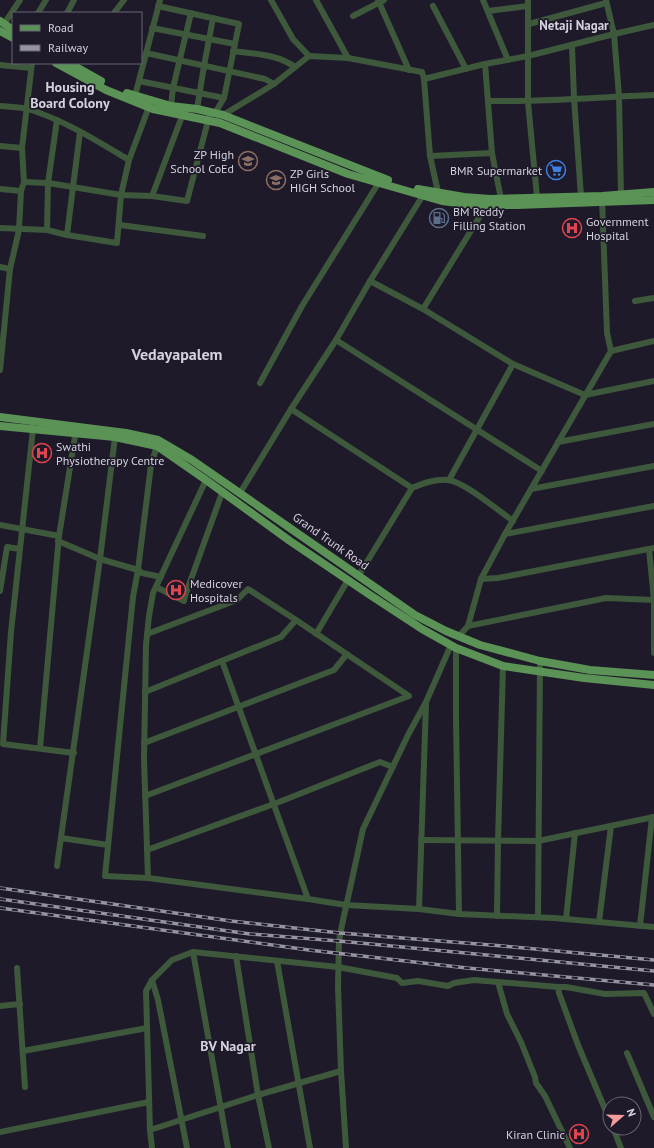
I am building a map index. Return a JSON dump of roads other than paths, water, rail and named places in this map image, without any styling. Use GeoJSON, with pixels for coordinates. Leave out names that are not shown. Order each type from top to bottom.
{"type":"FeatureCollection","features":[{"type":"Feature","properties":{"kind":"main road"},"geometry":{"type":"LineString","coordinates":[[1,25],[12,30]]}},
{"type":"Feature","properties":{"kind":"main road"},"geometry":{"type":"LineString","coordinates":[[1,25],[12,37]]}},
{"type":"Feature","properties":{"kind":"main road"},"geometry":{"type":"LineString","coordinates":[[58,64],[106,90],[150,104],[184,111],[197,109],[216,113],[380,180],[424,193],[442,201],[474,205],[501,199],[581,196],[602,199],[621,195],[654,192]]}},
{"type":"Feature","properties":{"kind":"main road"},"geometry":{"type":"LineString","coordinates":[[72,64],[112,87],[150,104],[171,106],[249,134],[348,174],[380,180]]}},
{"type":"Feature","properties":{"kind":"main road"},"geometry":{"type":"LineString","coordinates":[[424,193],[438,192],[488,202],[602,199],[654,200]]}},
{"type":"Feature","properties":{"kind":"main road","name":"Grand Trunk Road"},"geometry":{"type":"LineString","coordinates":[[0,417],[76,430],[126,433],[158,440],[192,460],[416,615],[446,631],[480,645],[540,661],[590,670],[654,675]]}},
{"type":"Feature","properties":{"kind":"main road"},"geometry":{"type":"LineString","coordinates":[[0,426],[33,429],[76,430],[156,446],[345,578],[422,629],[454,647],[475,656],[502,666],[540,672],[654,685]]}},
{"type":"Feature","properties":{"kind":"main road"},"geometry":{"type":"LineString","coordinates":[[345,578],[348,567]]}},
{"type":"Feature","properties":{"kind":"main road"},"geometry":{"type":"LineString","coordinates":[[360,588],[362,577]]}},
{"type":"Feature","properties":{"kind":"main road"},"geometry":{"type":"LineString","coordinates":[[442,640],[446,631]]}},
{"type":"Feature","properties":{"kind":"main road"},"geometry":{"type":"LineString","coordinates":[[475,656],[480,645]]}},
{"type":"Feature","properties":{"kind":"street"},"geometry":{"type":"LineString","coordinates":[[1,25],[20,0]]}},
{"type":"Feature","properties":{"kind":"street"},"geometry":{"type":"LineString","coordinates":[[39,12],[46,0]]}},
{"type":"Feature","properties":{"kind":"street"},"geometry":{"type":"LineString","coordinates":[[68,12],[74,0]]}},
{"type":"Feature","properties":{"kind":"street"},"geometry":{"type":"LineString","coordinates":[[115,12],[124,0]]}},
{"type":"Feature","properties":{"kind":"street"},"geometry":{"type":"LineString","coordinates":[[271,0],[293,39],[309,56]]}},
{"type":"Feature","properties":{"kind":"street"},"geometry":{"type":"LineString","coordinates":[[316,0],[348,58]]}},
{"type":"Feature","properties":{"kind":"street"},"geometry":{"type":"LineString","coordinates":[[482,0],[508,60]]}},
{"type":"Feature","properties":{"kind":"street"},"geometry":{"type":"LineString","coordinates":[[353,16],[381,1],[409,70]]}},
{"type":"Feature","properties":{"kind":"street"},"geometry":{"type":"LineString","coordinates":[[529,24],[606,1],[614,34],[619,96],[621,195]]}},
{"type":"Feature","properties":{"kind":"street"},"geometry":{"type":"LineString","coordinates":[[135,96],[159,3],[191,13],[238,24],[224,98],[216,113]]}},
{"type":"Feature","properties":{"kind":"street"},"geometry":{"type":"LineString","coordinates":[[488,11],[528,3],[528,102],[537,197]]}},
{"type":"Feature","properties":{"kind":"street"},"geometry":{"type":"LineString","coordinates":[[433,6],[466,69]]}},
{"type":"Feature","properties":{"kind":"street"},"geometry":{"type":"LineString","coordinates":[[171,106],[173,88],[191,13]]}},
{"type":"Feature","properties":{"kind":"street"},"geometry":{"type":"LineString","coordinates":[[197,109],[213,18]]}},
{"type":"Feature","properties":{"kind":"street"},"geometry":{"type":"LineString","coordinates":[[424,79],[485,64],[572,46],[614,34],[654,25]]}},
{"type":"Feature","properties":{"kind":"street"},"geometry":{"type":"LineString","coordinates":[[152,28],[235,44]]}},
{"type":"Feature","properties":{"kind":"street"},"geometry":{"type":"LineString","coordinates":[[572,46],[581,196]]}},
{"type":"Feature","properties":{"kind":"street"},"geometry":{"type":"LineString","coordinates":[[233,50],[278,57],[295,67]]}},
{"type":"Feature","properties":{"kind":"street"},"geometry":{"type":"LineString","coordinates":[[146,53],[265,79],[274,84]]}},
{"type":"Feature","properties":{"kind":"street"},"geometry":{"type":"LineString","coordinates":[[24,182],[48,183],[121,195],[152,196],[187,201],[208,120],[216,113],[274,84],[309,56],[348,58],[422,72],[424,79],[430,156],[438,192]]}},
{"type":"Feature","properties":{"kind":"street"},"geometry":{"type":"LineString","coordinates":[[485,64],[492,153],[501,199]]}},
{"type":"Feature","properties":{"kind":"street"},"geometry":{"type":"LineString","coordinates":[[0,65],[31,66],[22,148],[24,182],[20,191],[19,230],[10,269],[0,370]]}},
{"type":"Feature","properties":{"kind":"street"},"geometry":{"type":"LineString","coordinates":[[139,81],[224,98]]}},
{"type":"Feature","properties":{"kind":"street"},"geometry":{"type":"LineString","coordinates":[[488,101],[528,102],[574,98],[654,95]]}},
{"type":"Feature","properties":{"kind":"street"},"geometry":{"type":"LineString","coordinates":[[0,228],[47,230],[67,235],[118,243],[121,195],[129,160],[150,104]]}},
{"type":"Feature","properties":{"kind":"street"},"geometry":{"type":"LineString","coordinates":[[0,106],[26,109],[57,120],[129,160]]}},
{"type":"Feature","properties":{"kind":"street"},"geometry":{"type":"LineString","coordinates":[[152,196],[184,111]]}},
{"type":"Feature","properties":{"kind":"street"},"geometry":{"type":"LineString","coordinates":[[47,230],[48,183],[57,120]]}},
{"type":"Feature","properties":{"kind":"street"},"geometry":{"type":"LineString","coordinates":[[67,235],[80,132]]}},
{"type":"Feature","properties":{"kind":"street"},"geometry":{"type":"LineString","coordinates":[[0,146],[22,148]]}},
{"type":"Feature","properties":{"kind":"street"},"geometry":{"type":"LineString","coordinates":[[430,156],[492,153]]}},
{"type":"Feature","properties":{"kind":"street"},"geometry":{"type":"LineString","coordinates":[[260,383],[302,306],[380,180]]}},
{"type":"Feature","properties":{"kind":"street"},"geometry":{"type":"LineString","coordinates":[[0,189],[20,191]]}},
{"type":"Feature","properties":{"kind":"street"},"geometry":{"type":"LineString","coordinates":[[240,493],[291,409],[336,340],[424,193]]}},
{"type":"Feature","properties":{"kind":"street"},"geometry":{"type":"LineString","coordinates":[[459,636],[468,626],[481,579],[505,534],[610,351],[607,333],[602,199]]}},
{"type":"Feature","properties":{"kind":"street"},"geometry":{"type":"LineString","coordinates":[[423,310],[488,202]]}},
{"type":"Feature","properties":{"kind":"street"},"geometry":{"type":"LineString","coordinates":[[120,225],[203,236]]}},
{"type":"Feature","properties":{"kind":"street"},"geometry":{"type":"LineString","coordinates":[[0,267],[10,269]]}},
{"type":"Feature","properties":{"kind":"street"},"geometry":{"type":"LineString","coordinates":[[370,281],[423,310],[513,364],[585,395],[654,382]]}},
{"type":"Feature","properties":{"kind":"street"},"geometry":{"type":"LineString","coordinates":[[636,301],[654,298]]}},
{"type":"Feature","properties":{"kind":"street"},"geometry":{"type":"LineString","coordinates":[[336,340],[542,471]]}},
{"type":"Feature","properties":{"kind":"street"},"geometry":{"type":"LineString","coordinates":[[610,351],[654,341]]}},
{"type":"Feature","properties":{"kind":"street"},"geometry":{"type":"LineString","coordinates":[[449,480],[513,364]]}},
{"type":"Feature","properties":{"kind":"street"},"geometry":{"type":"LineString","coordinates":[[291,409],[412,488]]}},
{"type":"Feature","properties":{"kind":"street"},"geometry":{"type":"LineString","coordinates":[[558,442],[654,424]]}},
{"type":"Feature","properties":{"kind":"street"},"geometry":{"type":"LineString","coordinates":[[33,429],[11,632],[2,744],[74,753]]}},
{"type":"Feature","properties":{"kind":"street"},"geometry":{"type":"LineString","coordinates":[[40,748],[59,538],[76,430]]}},
{"type":"Feature","properties":{"kind":"street"},"geometry":{"type":"LineString","coordinates":[[57,866],[74,753],[115,437]]}},
{"type":"Feature","properties":{"kind":"street"},"geometry":{"type":"LineString","coordinates":[[156,446],[151,464],[138,570],[133,597],[105,876],[148,878],[346,905],[419,909],[459,914],[566,919],[654,928]]}},
{"type":"Feature","properties":{"kind":"street"},"geometry":{"type":"LineString","coordinates":[[531,489],[654,466]]}},
{"type":"Feature","properties":{"kind":"street"},"geometry":{"type":"LineString","coordinates":[[148,878],[144,744],[147,634],[149,616],[156,587],[206,480]]}},
{"type":"Feature","properties":{"kind":"street"},"geometry":{"type":"LineString","coordinates":[[362,577],[412,488],[426,482],[449,480],[463,486],[513,521]]}},
{"type":"Feature","properties":{"kind":"street"},"geometry":{"type":"LineString","coordinates":[[156,587],[184,601],[222,493]]}},
{"type":"Feature","properties":{"kind":"street"},"geometry":{"type":"LineString","coordinates":[[505,534],[654,506]]}},
{"type":"Feature","properties":{"kind":"street"},"geometry":{"type":"LineString","coordinates":[[0,525],[59,538],[100,560],[138,570],[142,573],[161,577]]}},
{"type":"Feature","properties":{"kind":"street"},"geometry":{"type":"LineString","coordinates":[[0,591],[7,547],[20,549]]}},
{"type":"Feature","properties":{"kind":"street"},"geometry":{"type":"LineString","coordinates":[[481,579],[498,578],[652,548],[654,653]]}},
{"type":"Feature","properties":{"kind":"street"},"geometry":{"type":"LineString","coordinates":[[316,634],[345,578]]}},
{"type":"Feature","properties":{"kind":"street"},"geometry":{"type":"LineString","coordinates":[[145,796],[409,696],[248,589],[237,600],[147,634]]}},
{"type":"Feature","properties":{"kind":"street"},"geometry":{"type":"LineString","coordinates":[[468,626],[606,598],[654,600]]}},
{"type":"Feature","properties":{"kind":"street"},"geometry":{"type":"LineString","coordinates":[[145,692],[281,637],[296,620]]}},
{"type":"Feature","properties":{"kind":"street"},"geometry":{"type":"LineString","coordinates":[[346,1148],[341,1071],[338,967],[339,941],[346,905],[363,829],[454,647]]}},
{"type":"Feature","properties":{"kind":"street"},"geometry":{"type":"LineString","coordinates":[[454,647],[459,914]]}},
{"type":"Feature","properties":{"kind":"street"},"geometry":{"type":"LineString","coordinates":[[144,744],[334,670],[347,654]]}},
{"type":"Feature","properties":{"kind":"street"},"geometry":{"type":"LineString","coordinates":[[222,661],[308,899]]}},
{"type":"Feature","properties":{"kind":"street"},"geometry":{"type":"LineString","coordinates":[[538,917],[540,661]]}},
{"type":"Feature","properties":{"kind":"street"},"geometry":{"type":"LineString","coordinates":[[497,916],[502,666]]}},
{"type":"Feature","properties":{"kind":"street"},"geometry":{"type":"LineString","coordinates":[[419,909],[426,702]]}},
{"type":"Feature","properties":{"kind":"street"},"geometry":{"type":"LineString","coordinates":[[147,850],[274,804],[380,762],[393,767]]}},
{"type":"Feature","properties":{"kind":"street"},"geometry":{"type":"LineString","coordinates":[[422,840],[538,841],[653,817],[640,926]]}},
{"type":"Feature","properties":{"kind":"street"},"geometry":{"type":"LineString","coordinates":[[599,922],[610,826]]}},
{"type":"Feature","properties":{"kind":"street"},"geometry":{"type":"LineString","coordinates":[[566,919],[575,833]]}},
{"type":"Feature","properties":{"kind":"street"},"geometry":{"type":"LineString","coordinates":[[61,838],[108,845]]}},
{"type":"Feature","properties":{"kind":"street"},"geometry":{"type":"LineString","coordinates":[[193,952],[228,1148]]}},
{"type":"Feature","properties":{"kind":"street"},"geometry":{"type":"LineString","coordinates":[[152,1148],[150,1130],[146,991],[152,980],[172,960],[193,952],[338,967],[397,978],[402,983],[418,981],[448,986],[454,983],[474,980],[566,987],[605,994],[644,993],[654,1014]]}},
{"type":"Feature","properties":{"kind":"street"},"geometry":{"type":"LineString","coordinates":[[236,956],[268,1148]]}},
{"type":"Feature","properties":{"kind":"street"},"geometry":{"type":"LineString","coordinates":[[277,961],[310,1148]]}},
{"type":"Feature","properties":{"kind":"street"},"geometry":{"type":"LineString","coordinates":[[17,968],[25,1087]]}},
{"type":"Feature","properties":{"kind":"street"},"geometry":{"type":"LineString","coordinates":[[152,980],[158,1000],[180,1120],[187,1148]]}},
{"type":"Feature","properties":{"kind":"street"},"geometry":{"type":"LineString","coordinates":[[498,982],[507,1014],[521,1042],[536,1083],[545,1096],[570,1148]]}},
{"type":"Feature","properties":{"kind":"street"},"geometry":{"type":"LineString","coordinates":[[558,987],[578,1045],[602,1102]]}},
{"type":"Feature","properties":{"kind":"street"},"geometry":{"type":"LineString","coordinates":[[0,1006],[20,1004]]}},
{"type":"Feature","properties":{"kind":"street"},"geometry":{"type":"LineString","coordinates":[[23,1051],[147,1028]]}},
{"type":"Feature","properties":{"kind":"street"},"geometry":{"type":"LineString","coordinates":[[627,1053],[654,1117]]}},
{"type":"Feature","properties":{"kind":"street"},"geometry":{"type":"LineString","coordinates":[[150,1130],[258,1095],[341,1071]]}},
{"type":"Feature","properties":{"kind":"street"},"geometry":{"type":"LineString","coordinates":[[0,1132],[149,1102]]}},
{"type":"Feature","properties":{"kind":"street"},"geometry":{"type":"LineString","coordinates":[[616,1136],[621,1148]]}},
{"type":"Feature","properties":{"kind":"railway"},"geometry":{"type":"LineString","coordinates":[[0,888],[231,921],[340,933],[654,960]]}},
{"type":"Feature","properties":{"kind":"railway"},"geometry":{"type":"LineString","coordinates":[[0,899],[250,934],[654,971]]}},
{"type":"Feature","properties":{"kind":"railway"},"geometry":{"type":"LineString","coordinates":[[0,908],[309,950],[467,968],[654,985]]}},
{"type":"Feature","properties":{"kind":"place","name":"ZP High School CoEd"},"geometry":{"type":"Point","coordinates":[248,161]}},
{"type":"Feature","properties":{"kind":"place","name":"BMR Supermarket"},"geometry":{"type":"Point","coordinates":[556,170]}},
{"type":"Feature","properties":{"kind":"place","name":"ZP Girls HIGH School"},"geometry":{"type":"Point","coordinates":[276,180]}},
{"type":"Feature","properties":{"kind":"place","name":"BM Reddy Filling Station"},"geometry":{"type":"Point","coordinates":[439,218]}},
{"type":"Feature","properties":{"kind":"place","name":"Government Hospital"},"geometry":{"type":"Point","coordinates":[572,228]}},
{"type":"Feature","properties":{"kind":"place","name":"Swathi Physiotherapy Centre"},"geometry":{"type":"Point","coordinates":[42,453]}},
{"type":"Feature","properties":{"kind":"place","name":"Medicover Hospitals"},"geometry":{"type":"Point","coordinates":[176,590]}},
{"type":"Feature","properties":{"kind":"place","name":"Kiran Clinic"},"geometry":{"type":"Point","coordinates":[579,1134]}},
{"type":"Feature","properties":{"kind":"district","name":"Netaji Nagar"},"geometry":{"type":"Point","coordinates":[574,25]}},
{"type":"Feature","properties":{"kind":"district","name":"Housing Board Colony"},"geometry":{"type":"Point","coordinates":[70,96]}},
{"type":"Feature","properties":{"kind":"district","name":"Vedayapalem"},"geometry":{"type":"Point","coordinates":[177,354]}},
{"type":"Feature","properties":{"kind":"district","name":"BV Nagar"},"geometry":{"type":"Point","coordinates":[228,1046]}}]}
